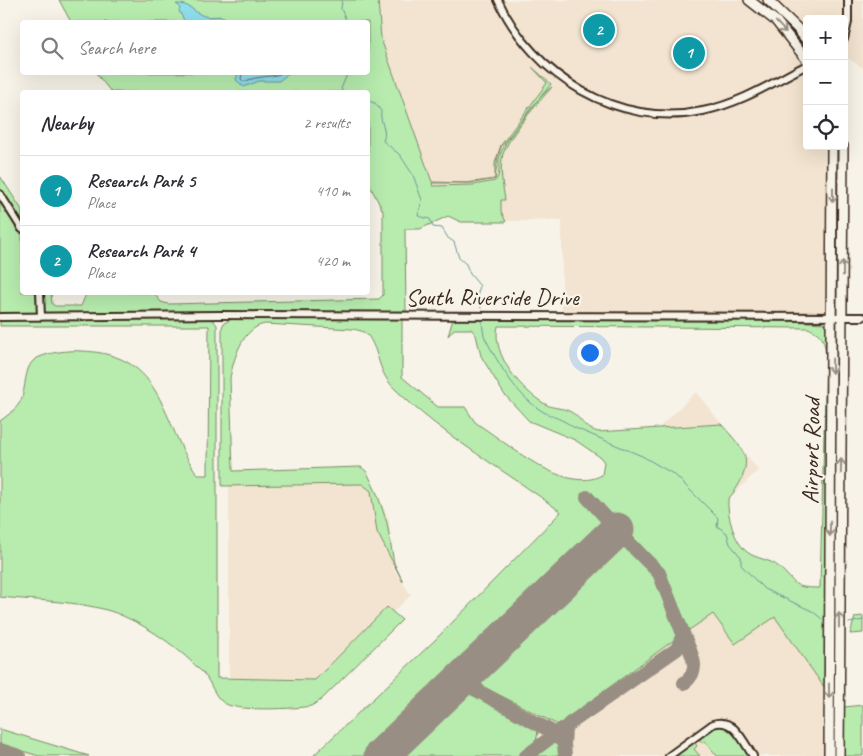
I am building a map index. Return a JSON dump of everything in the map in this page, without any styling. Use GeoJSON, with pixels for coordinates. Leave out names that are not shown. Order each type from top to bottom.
{"type":"FeatureCollection","features":[{"type":"Feature","properties":{"kind":"main road"},"geometry":{"type":"LineString","coordinates":[[749,0],[761,8],[787,32],[803,54]]}},
{"type":"Feature","properties":{"kind":"main road"},"geometry":{"type":"LineString","coordinates":[[768,0],[803,36]]}},
{"type":"Feature","properties":{"kind":"main road","name":"Airport Road"},"geometry":{"type":"LineString","coordinates":[[829,756],[833,317],[832,150]]}},
{"type":"Feature","properties":{"kind":"main road","name":"Airport Road"},"geometry":{"type":"LineString","coordinates":[[839,756],[843,150]]}},
{"type":"Feature","properties":{"kind":"street"},"geometry":{"type":"LineString","coordinates":[[498,0],[518,36],[548,68],[584,92],[628,109],[658,114],[702,112],[752,95],[803,67]]}},
{"type":"Feature","properties":{"kind":"street"},"geometry":{"type":"LineString","coordinates":[[848,0],[848,15]]}},
{"type":"Feature","properties":{"kind":"street"},"geometry":{"type":"LineString","coordinates":[[0,194],[20,226]]}},
{"type":"Feature","properties":{"kind":"street"},"geometry":{"type":"LineString","coordinates":[[40,295],[41,317]]}},
{"type":"Feature","properties":{"kind":"street","name":"South Riverside Drive"},"geometry":{"type":"LineString","coordinates":[[0,317],[279,315],[863,317]]}},
{"type":"Feature","properties":{"kind":"street"},"geometry":{"type":"LineString","coordinates":[[670,756],[713,724],[720,722],[733,726],[753,756]]}},
{"type":"Feature","properties":{"kind":"shaded area"},"geometry":{"type":"Polygon","coordinates":[[[378,0],[863,0],[863,68],[848,59],[848,15],[803,15],[803,150],[832,150],[829,308],[824,313],[562,313],[562,220],[461,222],[439,203],[381,39],[378,0]]]}},
{"type":"Feature","properties":{"kind":"shaded area"},"geometry":{"type":"Polygon","coordinates":[[[696,392],[758,470],[706,521],[824,644],[826,756],[319,756],[696,392]]]}},
{"type":"Feature","properties":{"kind":"shaded area"},"geometry":{"type":"Polygon","coordinates":[[[229,478],[372,482],[389,520],[393,568],[411,595],[317,683],[229,683],[229,478]]]}},
{"type":"Feature","properties":{"kind":"shaded area"},"geometry":{"type":"Polygon","coordinates":[[[0,729],[89,756],[0,756],[0,729]]]}},
{"type":"Feature","properties":{"kind":"green space"},"geometry":{"type":"Polygon","coordinates":[[[59,0],[378,0],[381,39],[432,182],[466,183],[432,183],[433,186],[473,185],[495,181],[499,172],[500,155],[515,129],[501,147],[495,179],[495,163],[501,145],[547,83],[532,67],[551,84],[539,99],[552,87],[518,128],[503,154],[501,171],[505,200],[501,200],[501,211],[506,222],[461,222],[448,216],[420,229],[405,229],[406,313],[0,314],[0,176],[20,207],[20,295],[51,295],[52,304],[55,306],[81,306],[86,295],[156,295],[161,302],[168,304],[379,299],[383,295],[383,211],[370,186],[370,90],[109,90],[98,75],[370,75],[370,20],[70,20],[59,0]]]}},
{"type":"Feature","properties":{"kind":"green space"},"geometry":{"type":"Polygon","coordinates":[[[212,319],[217,325],[217,678],[315,680],[387,607],[402,620],[321,700],[311,706],[256,709],[228,705],[219,699],[206,677],[194,664],[166,641],[134,621],[110,611],[80,604],[0,597],[0,421],[12,412],[19,403],[23,395],[28,368],[34,360],[58,352],[82,351],[110,355],[130,364],[146,378],[157,394],[185,455],[198,475],[208,475],[209,326],[0,326],[0,320],[212,319]]]}},
{"type":"Feature","properties":{"kind":"green space"},"geometry":{"type":"Polygon","coordinates":[[[232,319],[402,319],[402,377],[438,407],[465,407],[475,422],[539,466],[572,479],[588,479],[602,475],[604,462],[600,457],[575,440],[529,421],[504,394],[481,356],[476,335],[471,329],[454,329],[448,336],[453,319],[775,320],[824,323],[827,331],[824,687],[775,617],[735,644],[713,614],[689,630],[663,569],[592,493],[586,499],[605,519],[608,527],[368,756],[313,756],[435,640],[561,512],[435,424],[415,407],[385,377],[369,337],[359,330],[352,329],[265,324],[250,331],[240,345],[230,378],[233,471],[361,467],[367,472],[378,496],[387,523],[394,563],[403,582],[377,532],[371,491],[362,484],[222,486],[222,327],[224,323],[232,319]],[[498,326],[497,337],[499,349],[510,371],[527,390],[548,406],[571,412],[585,425],[598,432],[721,424],[733,437],[745,458],[742,477],[736,490],[728,499],[730,521],[738,542],[747,552],[775,564],[799,586],[820,588],[826,357],[822,339],[817,333],[808,328],[498,326]]]}},
{"type":"Feature","properties":{"kind":"green space"},"geometry":{"type":"Polygon","coordinates":[[[618,541],[640,558],[656,579],[678,629],[678,637],[558,725],[484,687],[478,682],[478,675],[618,541]]]}},
{"type":"Feature","properties":{"kind":"green space"},"geometry":{"type":"Polygon","coordinates":[[[863,616],[863,633],[850,634],[855,617],[863,616]]]}},
{"type":"Feature","properties":{"kind":"green space"},"geometry":{"type":"Polygon","coordinates":[[[465,688],[529,723],[538,733],[535,744],[517,756],[394,756],[465,688]]]}},
{"type":"Feature","properties":{"kind":"green space"},"geometry":{"type":"Polygon","coordinates":[[[863,705],[863,756],[842,756],[844,707],[863,705]]]}},
{"type":"Feature","properties":{"kind":"green space"},"geometry":{"type":"Polygon","coordinates":[[[719,724],[731,728],[751,756],[717,756],[705,741],[702,743],[699,738],[719,724]]]}},
{"type":"Feature","properties":{"kind":"green space"},"geometry":{"type":"Polygon","coordinates":[[[0,729],[89,756],[39,756],[0,744],[0,729]]]}},
{"type":"Feature","properties":{"kind":"green space"},"geometry":{"type":"Polygon","coordinates":[[[694,741],[697,746],[694,749],[700,756],[676,756],[694,741]]]}},
{"type":"Feature","properties":{"kind":"green space"},"geometry":{"type":"Polygon","coordinates":[[[552,743],[560,745],[561,756],[533,756],[552,743]]]}},
{"type":"Feature","properties":{"kind":"water"},"geometry":{"type":"Polygon","coordinates":[[[176,4],[188,6],[204,16],[219,16],[228,20],[184,20],[179,11],[180,7],[176,4]]]}},
{"type":"Feature","properties":{"kind":"water"},"geometry":{"type":"Polygon","coordinates":[[[237,75],[286,75],[279,81],[259,81],[244,87],[236,80],[237,75]]]}},
{"type":"Feature","properties":{"kind":"waterway"},"geometry":{"type":"LineString","coordinates":[[342,0],[341,9],[346,20]]}},
{"type":"Feature","properties":{"kind":"waterway"},"geometry":{"type":"LineString","coordinates":[[342,90],[347,75]]}},
{"type":"Feature","properties":{"kind":"waterway"},"geometry":{"type":"LineString","coordinates":[[370,102],[375,103],[381,111],[385,133],[383,141],[400,155],[413,175],[422,200],[418,216],[430,219],[433,227],[442,228],[448,238],[454,242],[459,258],[466,264],[470,274],[480,286],[477,296],[481,308]]}},
{"type":"Feature","properties":{"kind":"waterway"},"geometry":{"type":"LineString","coordinates":[[482,322],[485,338],[502,368],[532,404],[573,427],[642,456],[675,475],[718,518],[717,526],[727,533],[730,544],[741,557],[741,565],[764,589],[812,611],[822,619]]}},
{"type":"Feature","properties":{"kind":"waterway"},"geometry":{"type":"LineString","coordinates":[[849,623],[863,620]]}},
{"type":"Feature","properties":{"kind":"taxiway"},"geometry":{"type":"LineString","coordinates":[[564,744],[565,729],[569,724],[677,649],[683,634],[659,573],[626,540],[609,538],[609,521],[587,497]]}},
{"type":"Feature","properties":{"kind":"taxiway"},"geometry":{"type":"LineString","coordinates":[[512,632],[474,670],[474,685],[480,692],[556,734],[564,744],[565,756]]}},
{"type":"Feature","properties":{"kind":"taxiway"},"geometry":{"type":"LineString","coordinates":[[683,633],[694,666],[690,678],[684,683]]}},
{"type":"Feature","properties":{"kind":"taxiway"},"geometry":{"type":"LineString","coordinates":[[417,723],[458,686],[466,685],[480,692]]}},
{"type":"Feature","properties":{"kind":"taxiway"},"geometry":{"type":"LineString","coordinates":[[526,756],[562,729]]}},
{"type":"Feature","properties":{"kind":"taxiway"},"geometry":{"type":"LineString","coordinates":[[0,750],[19,756]]}},
{"type":"Feature","properties":{"kind":"runway"},"geometry":{"type":"LineString","coordinates":[[381,756],[617,530]]}},
{"type":"Feature","properties":{"kind":"place","name":"Research Park 4"},"geometry":{"type":"Point","coordinates":[599,30]}},
{"type":"Feature","properties":{"kind":"place","name":"Research Park 5"},"geometry":{"type":"Point","coordinates":[689,53]}}]}
